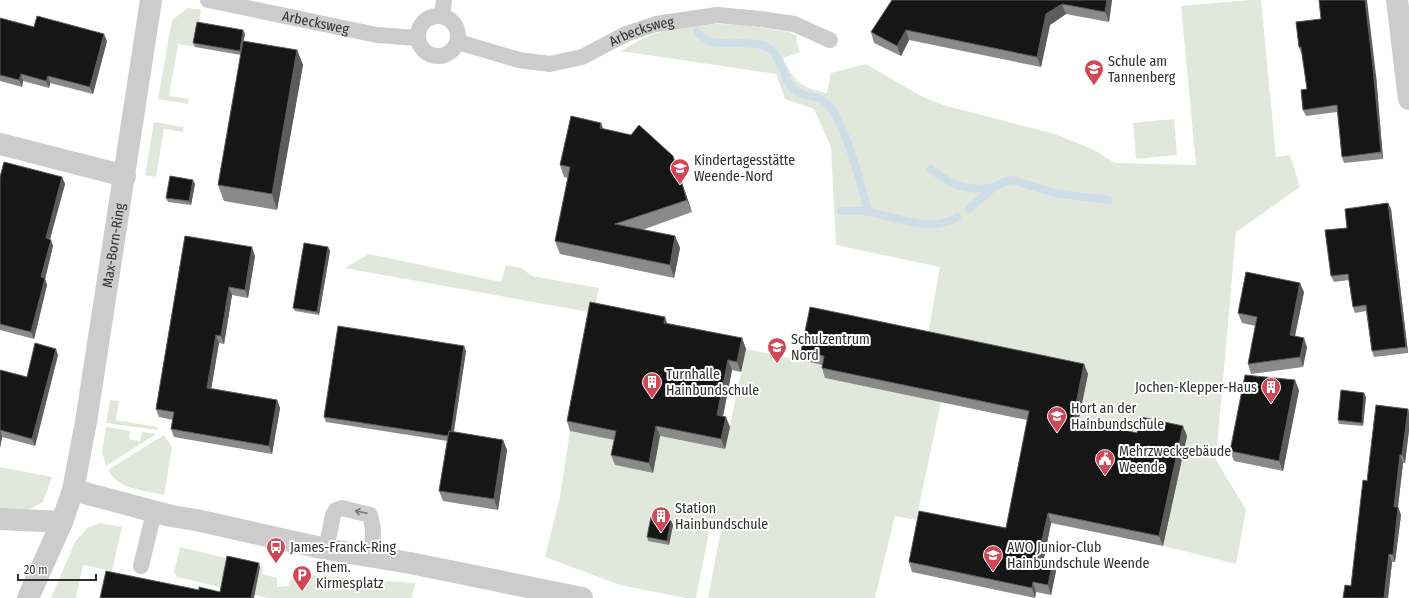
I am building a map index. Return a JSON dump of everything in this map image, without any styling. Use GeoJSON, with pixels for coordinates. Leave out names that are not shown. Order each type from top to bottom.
{"type":"FeatureCollection","features":[{"type":"Feature","properties":{"kind":"street","name":"Max-Born-Ring"},"geometry":{"type":"LineString","coordinates":[[72,490],[86,422],[151,0]]}},
{"type":"Feature","properties":{"kind":"street"},"geometry":{"type":"LineString","coordinates":[[1397,0],[1409,99]]}},
{"type":"Feature","properties":{"kind":"street"},"geometry":{"type":"LineString","coordinates":[[0,144],[125,176]]}},
{"type":"Feature","properties":{"kind":"street"},"geometry":{"type":"LineString","coordinates":[[28,598],[62,522],[72,490],[163,514],[196,520],[326,550],[372,557],[582,598]]}},
{"type":"Feature","properties":{"kind":"street"},"geometry":{"type":"LineString","coordinates":[[0,520],[62,522]]}},
{"type":"Feature","properties":{"kind":"lane","name":"Arbecksweg"},"geometry":{"type":"LineString","coordinates":[[213,0],[377,35],[418,38]]}},
{"type":"Feature","properties":{"kind":"lane"},"geometry":{"type":"LineString","coordinates":[[442,16],[444,0]]}},
{"type":"Feature","properties":{"kind":"lane"},"geometry":{"type":"LineString","coordinates":[[442,16],[451,20],[458,31],[458,42],[453,50],[446,56],[434,56],[424,50],[418,38],[419,29],[424,22],[433,17],[442,16]]}},
{"type":"Feature","properties":{"kind":"lane","name":"Arbecksweg"},"geometry":{"type":"LineString","coordinates":[[458,42],[519,60],[550,64],[582,57],[626,34],[656,24],[717,16],[761,18],[794,24],[830,40]]}},
{"type":"Feature","properties":{"kind":"lane"},"geometry":{"type":"LineString","coordinates":[[326,550],[333,515],[336,510],[342,508],[370,515],[373,529],[372,557]]}},
{"type":"Feature","properties":{"kind":"lane"},"geometry":{"type":"LineString","coordinates":[[142,566],[163,514]]}},
{"type":"Feature","properties":{"kind":"shaded area"},"geometry":{"type":"Polygon","coordinates":[[[1261,0],[1276,157],[1290,155],[1300,187],[1236,232],[1216,460],[1246,510],[1236,564],[1163,546],[1186,436],[1141,442],[1060,426],[927,340],[940,267],[836,245],[831,147],[814,109],[785,99],[776,74],[621,51],[651,35],[684,26],[701,24],[737,25],[788,32],[797,36],[796,41],[800,52],[783,58],[791,73],[799,83],[811,89],[827,93],[831,73],[866,64],[921,96],[943,105],[1055,134],[1094,150],[1115,163],[1196,165],[1181,6],[1261,0]]]}},
{"type":"Feature","properties":{"kind":"shaded area"},"geometry":{"type":"Polygon","coordinates":[[[188,8],[201,10],[195,47],[178,44],[169,96],[189,99],[188,104],[158,99],[172,20],[188,8]]]}},
{"type":"Feature","properties":{"kind":"shaded area"},"geometry":{"type":"Polygon","coordinates":[[[1174,119],[1177,155],[1136,159],[1133,123],[1174,119]]]}},
{"type":"Feature","properties":{"kind":"shaded area"},"geometry":{"type":"Polygon","coordinates":[[[154,122],[184,127],[183,132],[164,129],[156,177],[145,175],[154,122]]]}},
{"type":"Feature","properties":{"kind":"shaded area"},"geometry":{"type":"Polygon","coordinates":[[[369,254],[501,282],[506,265],[521,268],[532,276],[599,288],[594,313],[345,268],[369,254]]]}},
{"type":"Feature","properties":{"kind":"shaded area"},"geometry":{"type":"Polygon","coordinates":[[[746,349],[828,366],[825,378],[941,402],[916,520],[895,516],[875,598],[708,598],[721,530],[710,527],[696,598],[686,598],[620,585],[545,557],[560,497],[570,431],[619,441],[615,465],[652,473],[660,436],[725,449],[746,349]]]}},
{"type":"Feature","properties":{"kind":"shaded area"},"geometry":{"type":"Polygon","coordinates":[[[110,400],[119,401],[116,420],[157,427],[158,430],[106,423],[110,400]]]}},
{"type":"Feature","properties":{"kind":"shaded area"},"geometry":{"type":"Polygon","coordinates":[[[106,427],[130,431],[129,439],[140,441],[142,432],[156,434],[106,466],[102,452],[106,427]]]}},
{"type":"Feature","properties":{"kind":"shaded area"},"geometry":{"type":"Polygon","coordinates":[[[164,435],[172,447],[164,495],[133,488],[119,482],[113,477],[108,470],[164,435]]]}},
{"type":"Feature","properties":{"kind":"shaded area"},"geometry":{"type":"Polygon","coordinates":[[[0,467],[52,477],[43,502],[30,509],[0,509],[0,467]]]}},
{"type":"Feature","properties":{"kind":"shaded area"},"geometry":{"type":"Polygon","coordinates":[[[100,523],[122,527],[112,571],[83,565],[76,598],[51,598],[75,542],[87,528],[100,523]]]}},
{"type":"Feature","properties":{"kind":"shaded area"},"geometry":{"type":"Polygon","coordinates":[[[180,547],[263,567],[262,574],[277,578],[277,587],[288,586],[294,574],[415,583],[412,598],[268,598],[177,577],[174,572],[180,547]]]}},
{"type":"Feature","properties":{"kind":"building"},"geometry":{"type":"Polygon","coordinates":[[[892,0],[1107,0],[1105,12],[1062,4],[1046,14],[1037,57],[906,30],[897,46],[871,32],[892,0]]]}},
{"type":"Feature","properties":{"kind":"building"},"geometry":{"type":"Polygon","coordinates":[[[1319,0],[1365,0],[1381,152],[1342,157],[1337,105],[1303,110],[1301,90],[1307,89],[1296,22],[1321,19],[1319,0]]]}},
{"type":"Feature","properties":{"kind":"building"},"geometry":{"type":"Polygon","coordinates":[[[37,16],[104,34],[90,87],[48,76],[46,81],[21,74],[19,80],[0,75],[0,18],[34,27],[37,16]]]}},
{"type":"Feature","properties":{"kind":"building"},"geometry":{"type":"Polygon","coordinates":[[[197,22],[243,30],[240,51],[193,43],[197,22]]]}},
{"type":"Feature","properties":{"kind":"building"},"geometry":{"type":"Polygon","coordinates":[[[243,41],[297,50],[272,194],[218,185],[243,41]]]}},
{"type":"Feature","properties":{"kind":"building"},"geometry":{"type":"Polygon","coordinates":[[[571,116],[601,123],[600,128],[631,135],[639,125],[673,156],[687,200],[615,224],[675,236],[670,265],[555,241],[570,167],[560,165],[571,116]]]}},
{"type":"Feature","properties":{"kind":"building"},"geometry":{"type":"Polygon","coordinates":[[[4,162],[62,177],[46,238],[51,240],[41,277],[45,278],[31,332],[0,324],[0,177],[4,162]]]}},
{"type":"Feature","properties":{"kind":"building"},"geometry":{"type":"Polygon","coordinates":[[[170,176],[193,180],[189,201],[166,198],[170,176]]]}},
{"type":"Feature","properties":{"kind":"building"},"geometry":{"type":"Polygon","coordinates":[[[1388,203],[1406,347],[1372,351],[1366,305],[1353,307],[1348,274],[1331,276],[1325,230],[1347,228],[1345,209],[1388,203]]]}},
{"type":"Feature","properties":{"kind":"building"},"geometry":{"type":"Polygon","coordinates":[[[185,236],[252,247],[245,290],[229,287],[221,336],[216,335],[207,388],[277,400],[269,446],[171,429],[174,412],[156,409],[185,236]]]}},
{"type":"Feature","properties":{"kind":"building"},"geometry":{"type":"Polygon","coordinates":[[[304,243],[328,247],[317,312],[293,308],[304,243]]]}},
{"type":"Feature","properties":{"kind":"building"},"geometry":{"type":"Polygon","coordinates":[[[1246,272],[1300,283],[1290,335],[1304,338],[1300,357],[1248,364],[1257,317],[1238,313],[1246,272]]]}},
{"type":"Feature","properties":{"kind":"building","name":"Turnhalle Hainbundschule"},"geometry":{"type":"Polygon","coordinates":[[[590,302],[665,317],[664,323],[742,338],[737,362],[728,360],[717,415],[726,417],[721,439],[656,426],[649,463],[611,455],[616,431],[567,421],[590,302]]]}},
{"type":"Feature","properties":{"kind":"building"},"geometry":{"type":"Polygon","coordinates":[[[810,307],[1084,364],[1073,419],[1137,433],[1141,417],[1183,426],[1159,536],[1048,513],[1038,558],[1053,561],[1048,585],[1033,582],[1032,588],[909,562],[919,511],[1006,528],[1029,411],[822,368],[824,356],[801,351],[810,307]]]}},
{"type":"Feature","properties":{"kind":"building"},"geometry":{"type":"Polygon","coordinates":[[[338,326],[464,346],[451,432],[449,431],[448,436],[324,417],[338,326]]]}},
{"type":"Feature","properties":{"kind":"building"},"geometry":{"type":"Polygon","coordinates":[[[35,343],[56,349],[32,439],[0,430],[0,370],[27,377],[35,343]]]}},
{"type":"Feature","properties":{"kind":"building"},"geometry":{"type":"Polygon","coordinates":[[[1245,375],[1295,380],[1279,461],[1230,451],[1245,375]]]}},
{"type":"Feature","properties":{"kind":"building"},"geometry":{"type":"Polygon","coordinates":[[[1341,390],[1364,393],[1362,423],[1338,420],[1341,390]]]}},
{"type":"Feature","properties":{"kind":"building"},"geometry":{"type":"Polygon","coordinates":[[[1376,405],[1408,409],[1402,455],[1400,455],[1394,507],[1398,507],[1393,555],[1389,554],[1384,598],[1343,598],[1345,585],[1351,586],[1363,480],[1367,481],[1376,405]]]}},
{"type":"Feature","properties":{"kind":"building"},"geometry":{"type":"Polygon","coordinates":[[[449,431],[503,440],[494,499],[439,491],[449,431]]]}},
{"type":"Feature","properties":{"kind":"building","name":"Station Hainbundschule"},"geometry":{"type":"Polygon","coordinates":[[[651,517],[671,521],[667,541],[647,537],[651,517]]]}},
{"type":"Feature","properties":{"kind":"building"},"geometry":{"type":"Polygon","coordinates":[[[227,556],[259,563],[251,598],[100,598],[106,571],[199,590],[199,587],[220,592],[227,556]]]}},
{"type":"Feature","properties":{"kind":"waterway"},"geometry":{"type":"LineString","coordinates":[[697,32],[709,41],[715,43],[745,43],[767,47],[776,55],[788,83],[795,91],[825,102],[839,122],[845,137],[857,170],[868,212]]}},
{"type":"Feature","properties":{"kind":"waterway"},"geometry":{"type":"LineString","coordinates":[[931,169],[946,180],[960,186],[967,188],[993,188]]}},
{"type":"Feature","properties":{"kind":"waterway"},"geometry":{"type":"LineString","coordinates":[[969,209],[993,188],[1004,182],[1013,180],[1054,193],[1109,200]]}},
{"type":"Feature","properties":{"kind":"waterway"},"geometry":{"type":"LineString","coordinates":[[841,211],[866,211],[914,223],[925,224],[947,222],[957,217]]}},
{"type":"Feature","properties":{"kind":"place","name":"Schule am Tannenberg"},"geometry":{"type":"Point","coordinates":[1094,86]}},
{"type":"Feature","properties":{"kind":"place","name":"Kindertagesstätte Weende-Nord"},"geometry":{"type":"Point","coordinates":[680,185]}},
{"type":"Feature","properties":{"kind":"place","name":"Schulzentrum Nord"},"geometry":{"type":"Point","coordinates":[777,364]}},
{"type":"Feature","properties":{"kind":"place","name":"Turnhalle Hainbundschule"},"geometry":{"type":"Point","coordinates":[652,399]}},
{"type":"Feature","properties":{"kind":"place","name":"Jochen-Klepper-Haus"},"geometry":{"type":"Point","coordinates":[1271,404]}},
{"type":"Feature","properties":{"kind":"place","name":"Hort an der Hainbundschule"},"geometry":{"type":"Point","coordinates":[1057,433]}},
{"type":"Feature","properties":{"kind":"place","name":"Mehrzweckgebäude Weende"},"geometry":{"type":"Point","coordinates":[1105,476]}},
{"type":"Feature","properties":{"kind":"place","name":"Station Hainbundschule"},"geometry":{"type":"Point","coordinates":[661,533]}},
{"type":"Feature","properties":{"kind":"place","name":"James-Franck-Ring"},"geometry":{"type":"Point","coordinates":[276,564]}},
{"type":"Feature","properties":{"kind":"place","name":"AWO Junior-Club Hainbundschule Weende"},"geometry":{"type":"Point","coordinates":[993,572]}},
{"type":"Feature","properties":{"kind":"place","name":"Ehem. Kirmesplatz"},"geometry":{"type":"Point","coordinates":[302,592]}}]}
